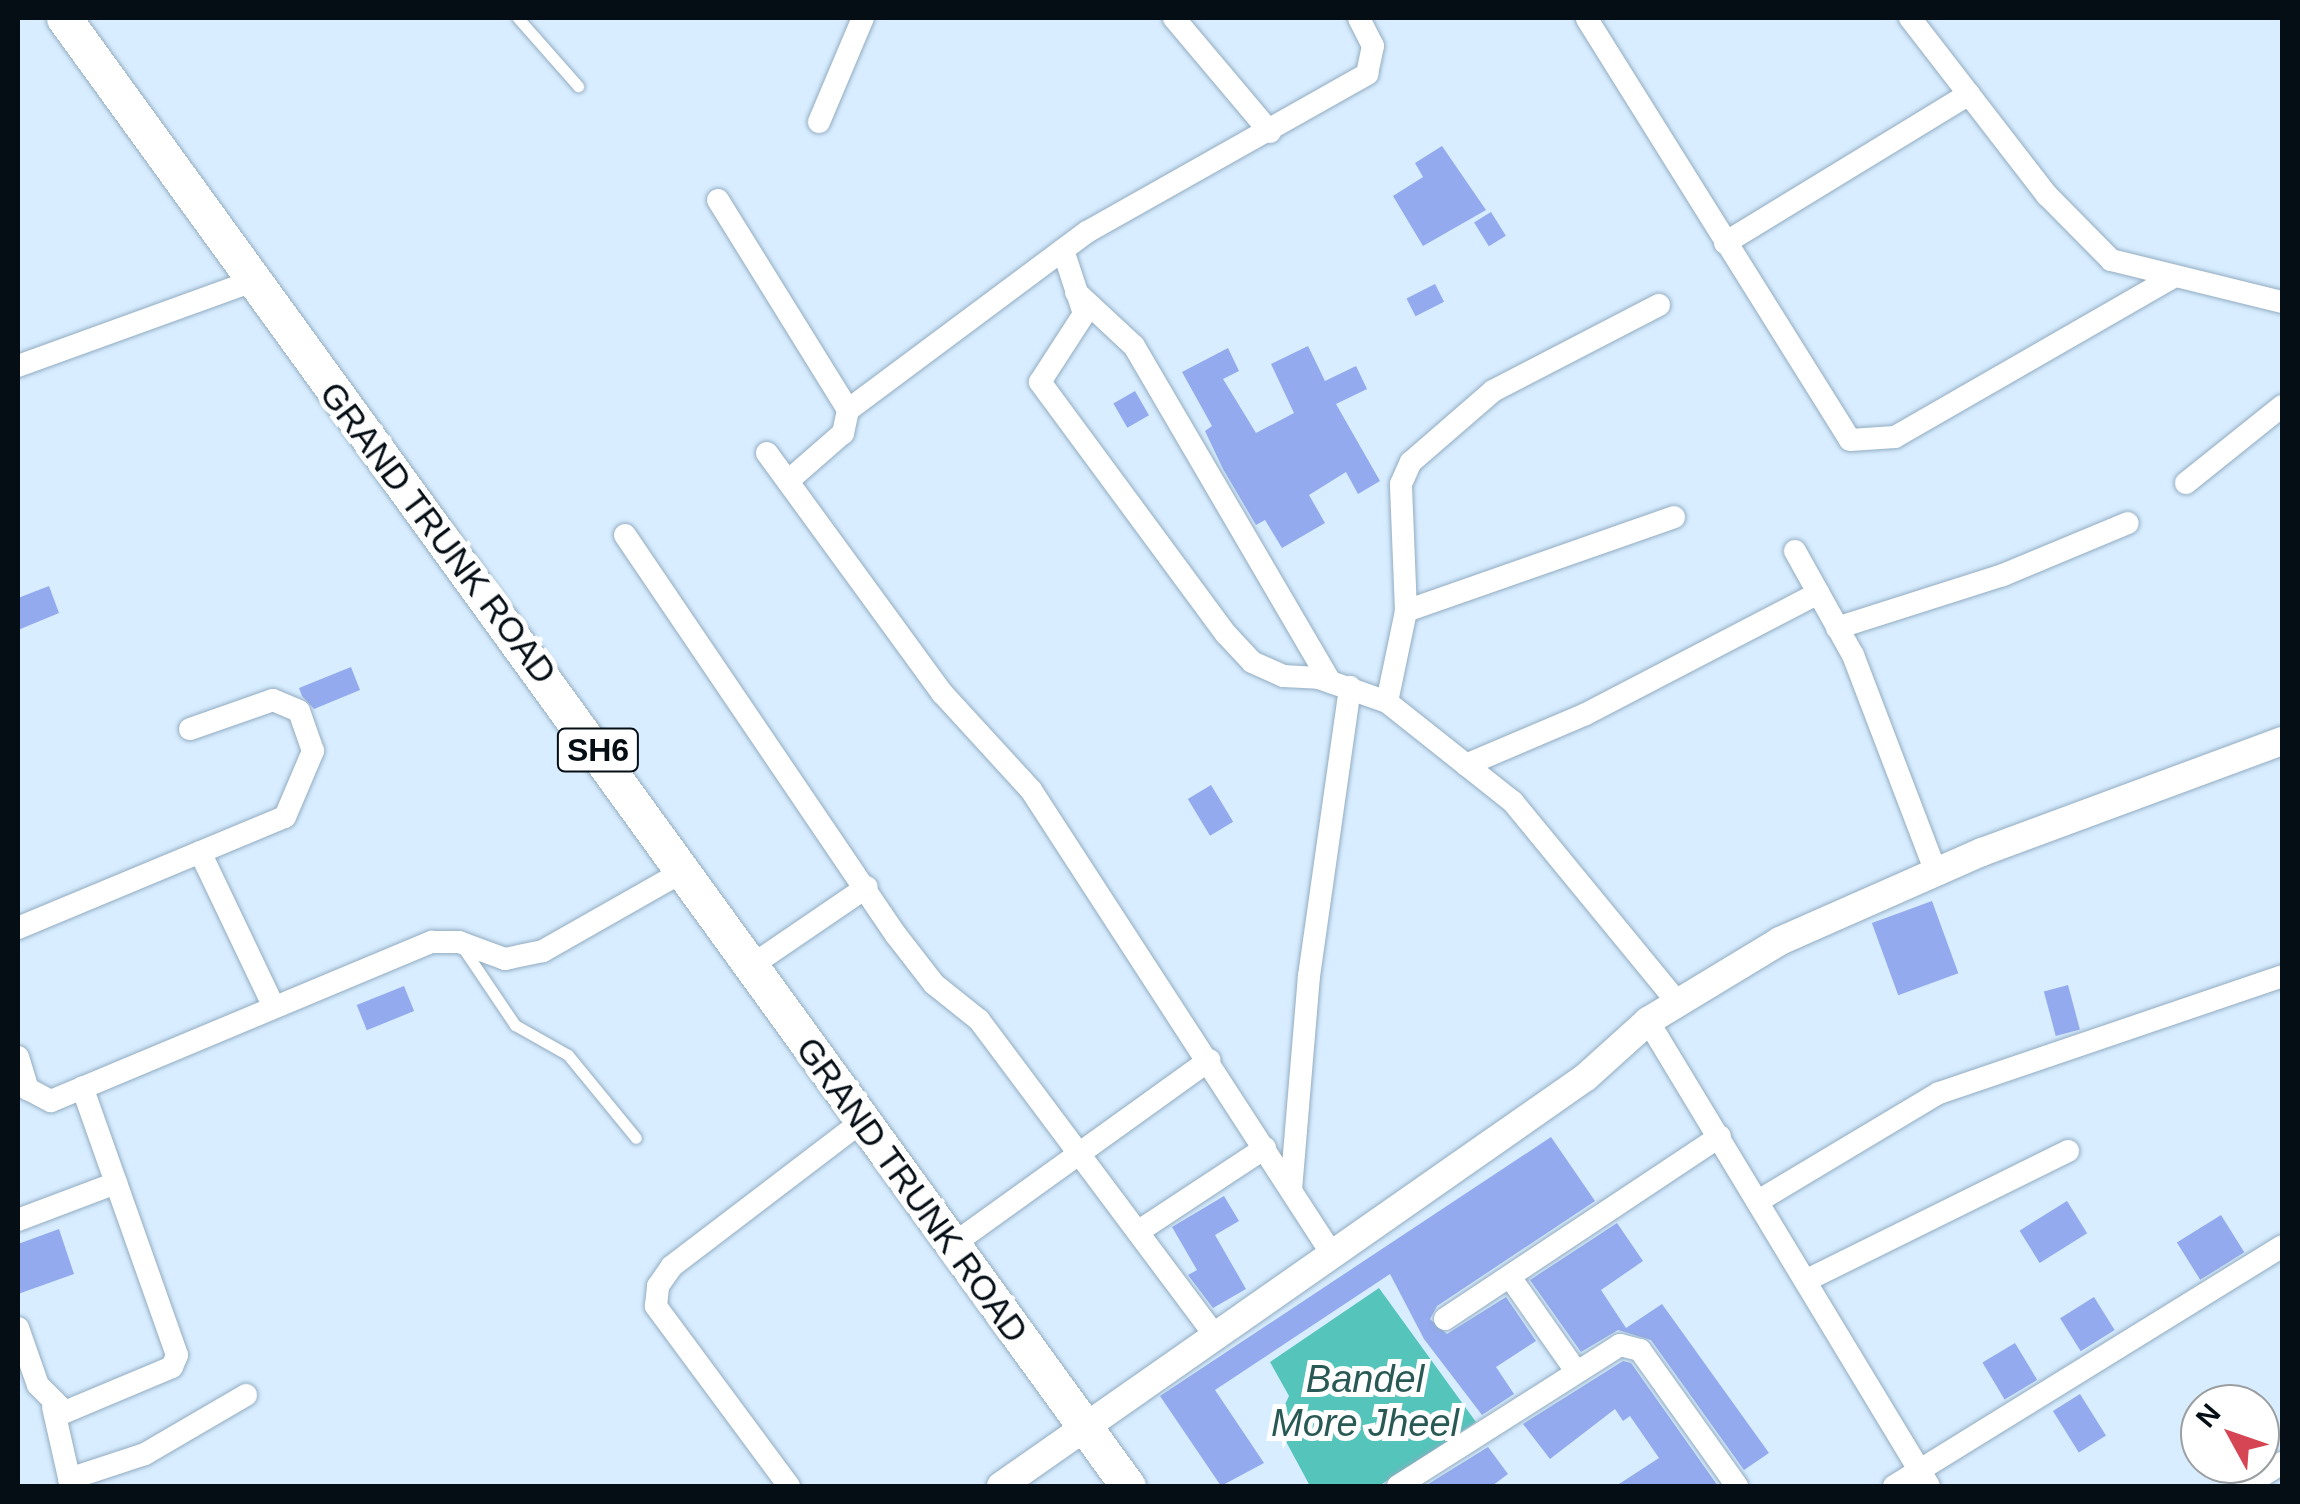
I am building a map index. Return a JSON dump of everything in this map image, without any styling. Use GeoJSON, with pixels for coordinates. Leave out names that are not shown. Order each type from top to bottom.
{"type":"FeatureCollection","features":[{"type":"Feature","properties":{"kind":"main road","name":"GRAND TRUNK ROAD"},"geometry":{"type":"LineString","coordinates":[[64,18],[1128,1486]]}},
{"type":"Feature","properties":{"kind":"street"},"geometry":{"type":"LineString","coordinates":[[820,122],[863,18]]}},
{"type":"Feature","properties":{"kind":"street"},"geometry":{"type":"LineString","coordinates":[[1174,18],[1270,132]]}},
{"type":"Feature","properties":{"kind":"street"},"geometry":{"type":"LineString","coordinates":[[788,480],[843,433],[848,410],[1062,250],[1367,74],[1374,46],[1359,18]]}},
{"type":"Feature","properties":{"kind":"street"},"geometry":{"type":"LineString","coordinates":[[1910,18],[2087,240],[2133,271],[2282,302]]}},
{"type":"Feature","properties":{"kind":"street"},"geometry":{"type":"LineString","coordinates":[[1587,19],[1724,244],[1850,440],[1871,444],[2173,277]]}},
{"type":"Feature","properties":{"kind":"street"},"geometry":{"type":"LineString","coordinates":[[1724,244],[1969,94]]}},
{"type":"Feature","properties":{"kind":"street"},"geometry":{"type":"LineString","coordinates":[[718,200],[848,410]]}},
{"type":"Feature","properties":{"kind":"street"},"geometry":{"type":"LineString","coordinates":[[1062,250],[1084,314],[1078,331],[1040,382],[1252,662],[1387,702],[1513,802],[1678,1002]]}},
{"type":"Feature","properties":{"kind":"street"},"geometry":{"type":"LineString","coordinates":[[18,366],[253,281]]}},
{"type":"Feature","properties":{"kind":"street"},"geometry":{"type":"LineString","coordinates":[[1076,292],[1134,346],[1340,685],[1308,976],[1291,1190]]}},
{"type":"Feature","properties":{"kind":"street"},"geometry":{"type":"LineString","coordinates":[[1387,702],[1406,612],[1402,484],[1411,462],[1494,391],[1660,305]]}},
{"type":"Feature","properties":{"kind":"street"},"geometry":{"type":"LineString","coordinates":[[2186,483],[2282,406]]}},
{"type":"Feature","properties":{"kind":"street"},"geometry":{"type":"LineString","coordinates":[[768,453],[942,694],[1032,790],[1332,1254]]}},
{"type":"Feature","properties":{"kind":"street"},"geometry":{"type":"LineString","coordinates":[[1406,612],[1674,516]]}},
{"type":"Feature","properties":{"kind":"street"},"geometry":{"type":"LineString","coordinates":[[1838,628],[2003,575],[2128,523]]}},
{"type":"Feature","properties":{"kind":"street"},"geometry":{"type":"LineString","coordinates":[[625,536],[934,984],[980,1020],[1082,1152],[1215,1336]]}},
{"type":"Feature","properties":{"kind":"street"},"geometry":{"type":"LineString","coordinates":[[1795,551],[1838,628],[1899,762],[1936,872]]}},
{"type":"Feature","properties":{"kind":"street"},"geometry":{"type":"LineString","coordinates":[[1466,765],[1586,714],[1818,593]]}},
{"type":"Feature","properties":{"kind":"street"},"geometry":{"type":"LineString","coordinates":[[18,928],[285,816],[313,751],[299,711],[273,700],[190,729]]}},
{"type":"Feature","properties":{"kind":"street"},"geometry":{"type":"LineString","coordinates":[[1001,1486],[1586,1077],[1648,1021],[1780,941],[1936,872],[2282,741]]}},
{"type":"Feature","properties":{"kind":"street"},"geometry":{"type":"LineString","coordinates":[[200,852],[274,1005]]}},
{"type":"Feature","properties":{"kind":"street"},"geometry":{"type":"LineString","coordinates":[[18,1057],[38,1098],[82,1087],[432,942],[459,942],[505,959],[543,951],[684,871]]}},
{"type":"Feature","properties":{"kind":"street"},"geometry":{"type":"LineString","coordinates":[[751,966],[866,886]]}},
{"type":"Feature","properties":{"kind":"street"},"geometry":{"type":"LineString","coordinates":[[1760,1200],[1939,1092],[2282,976]]}},
{"type":"Feature","properties":{"kind":"street"},"geometry":{"type":"LineString","coordinates":[[1648,1021],[1810,1278],[1924,1478]]}},
{"type":"Feature","properties":{"kind":"street"},"geometry":{"type":"LineString","coordinates":[[952,1245],[1208,1060]]}},
{"type":"Feature","properties":{"kind":"street"},"geometry":{"type":"LineString","coordinates":[[52,1407],[85,1406],[172,1366],[178,1355],[82,1087]]}},
{"type":"Feature","properties":{"kind":"street"},"geometry":{"type":"LineString","coordinates":[[788,1486],[656,1306],[658,1286],[672,1266],[862,1121]]}},
{"type":"Feature","properties":{"kind":"street"},"geometry":{"type":"LineString","coordinates":[[1445,1319],[1720,1136]]}},
{"type":"Feature","properties":{"kind":"street"},"geometry":{"type":"LineString","coordinates":[[1139,1231],[1265,1148]]}},
{"type":"Feature","properties":{"kind":"street"},"geometry":{"type":"LineString","coordinates":[[1810,1278],[2068,1150]]}},
{"type":"Feature","properties":{"kind":"street"},"geometry":{"type":"LineString","coordinates":[[18,1220],[116,1182]]}},
{"type":"Feature","properties":{"kind":"street"},"geometry":{"type":"LineString","coordinates":[[1894,1486],[1924,1478],[2282,1246]]}},
{"type":"Feature","properties":{"kind":"street"},"geometry":{"type":"LineString","coordinates":[[1510,1277],[1574,1370]]}},
{"type":"Feature","properties":{"kind":"street"},"geometry":{"type":"LineString","coordinates":[[18,1328],[52,1407],[70,1483],[145,1454],[246,1395]]}},
{"type":"Feature","properties":{"kind":"street"},"geometry":{"type":"LineString","coordinates":[[1398,1486],[1574,1370],[1620,1346],[1640,1350],[1738,1486]]}},
{"type":"Feature","properties":{"kind":"street"},"geometry":{"type":"LineString","coordinates":[[2246,1486],[2282,1463]]}},
{"type":"Feature","properties":{"kind":"lane"},"geometry":{"type":"LineString","coordinates":[[518,18],[578,86]]}},
{"type":"Feature","properties":{"kind":"lane"},"geometry":{"type":"LineString","coordinates":[[459,942],[515,1024],[568,1054],[636,1138]]}},
{"type":"Feature","properties":{"kind":"water","name":"Bandel More Jheel"},"geometry":{"type":"Polygon","coordinates":[[[1379,1288],[1476,1422],[1379,1486],[1310,1486],[1276,1423],[1289,1396],[1270,1362],[1379,1288]]]}},
{"type":"Feature","properties":{"kind":"building"},"geometry":{"type":"Polygon","coordinates":[[[1442,146],[1486,210],[1423,246],[1393,196],[1423,177],[1415,163],[1442,146]]]}},
{"type":"Feature","properties":{"kind":"building"},"geometry":{"type":"Polygon","coordinates":[[[1491,212],[1506,236],[1489,246],[1474,223],[1491,212]]]}},
{"type":"Feature","properties":{"kind":"building"},"geometry":{"type":"Polygon","coordinates":[[[1435,284],[1444,302],[1416,316],[1406,299],[1435,284]]]}},
{"type":"Feature","properties":{"kind":"building"},"geometry":{"type":"Polygon","coordinates":[[[1308,346],[1325,381],[1356,366],[1367,389],[1336,404],[1380,481],[1358,494],[1346,472],[1309,495],[1325,523],[1282,548],[1265,520],[1256,525],[1223,469],[1205,431],[1212,426],[1182,372],[1228,348],[1239,371],[1223,379],[1256,433],[1294,413],[1271,364],[1308,346]]]}},
{"type":"Feature","properties":{"kind":"building"},"geometry":{"type":"Polygon","coordinates":[[[1135,391],[1149,415],[1127,428],[1113,404],[1135,391]]]}},
{"type":"Feature","properties":{"kind":"building"},"geometry":{"type":"Polygon","coordinates":[[[49,586],[59,613],[18,630],[18,598],[49,586]]]}},
{"type":"Feature","properties":{"kind":"building"},"geometry":{"type":"Polygon","coordinates":[[[351,667],[360,690],[314,709],[302,696],[299,688],[351,667]]]}},
{"type":"Feature","properties":{"kind":"building"},"geometry":{"type":"Polygon","coordinates":[[[1211,785],[1233,822],[1210,836],[1188,799],[1211,785]]]}},
{"type":"Feature","properties":{"kind":"building"},"geometry":{"type":"Polygon","coordinates":[[[1932,901],[1958,973],[1898,995],[1872,923],[1932,901]]]}},
{"type":"Feature","properties":{"kind":"building"},"geometry":{"type":"Polygon","coordinates":[[[2068,985],[2080,1029],[2056,1036],[2044,991],[2068,985]]]}},
{"type":"Feature","properties":{"kind":"building"},"geometry":{"type":"Polygon","coordinates":[[[404,986],[414,1011],[367,1030],[357,1005],[404,986]]]}},
{"type":"Feature","properties":{"kind":"building"},"geometry":{"type":"Polygon","coordinates":[[[1551,1137],[1595,1201],[1437,1306],[1430,1319],[1447,1334],[1506,1297],[1536,1341],[1496,1367],[1514,1394],[1482,1415],[1424,1339],[1390,1274],[1215,1390],[1264,1463],[1221,1486],[1160,1396],[1551,1137]]]}},
{"type":"Feature","properties":{"kind":"building"},"geometry":{"type":"Polygon","coordinates":[[[1224,1196],[1239,1221],[1215,1235],[1246,1289],[1213,1308],[1188,1275],[1197,1270],[1172,1227],[1224,1196]]]}},
{"type":"Feature","properties":{"kind":"building"},"geometry":{"type":"Polygon","coordinates":[[[2067,1201],[2087,1233],[2040,1263],[2020,1231],[2067,1201]]]}},
{"type":"Feature","properties":{"kind":"building"},"geometry":{"type":"Polygon","coordinates":[[[2221,1215],[2244,1252],[2200,1280],[2177,1243],[2221,1215]]]}},
{"type":"Feature","properties":{"kind":"building"},"geometry":{"type":"Polygon","coordinates":[[[1617,1223],[1643,1261],[1601,1290],[1626,1328],[1662,1304],[1769,1453],[1744,1470],[1651,1340],[1618,1330],[1581,1352],[1530,1280],[1617,1223]]]}},
{"type":"Feature","properties":{"kind":"building"},"geometry":{"type":"Polygon","coordinates":[[[59,1229],[74,1274],[18,1294],[18,1244],[59,1229]]]}},
{"type":"Feature","properties":{"kind":"building"},"geometry":{"type":"Polygon","coordinates":[[[2094,1297],[2115,1330],[2081,1351],[2060,1318],[2094,1297]]]}},
{"type":"Feature","properties":{"kind":"building"},"geometry":{"type":"Polygon","coordinates":[[[2015,1343],[2037,1380],[2005,1399],[1982,1363],[2015,1343]]]}},
{"type":"Feature","properties":{"kind":"building"},"geometry":{"type":"Polygon","coordinates":[[[1623,1361],[1631,1363],[1718,1486],[1616,1486],[1659,1458],[1630,1416],[1623,1421],[1615,1409],[1550,1459],[1523,1424],[1623,1361]]]}},
{"type":"Feature","properties":{"kind":"building"},"geometry":{"type":"Polygon","coordinates":[[[2080,1394],[2106,1436],[2079,1453],[2053,1411],[2080,1394]]]}},
{"type":"Feature","properties":{"kind":"building"},"geometry":{"type":"Polygon","coordinates":[[[1488,1447],[1508,1474],[1492,1486],[1425,1486],[1488,1447]]]}}]}
